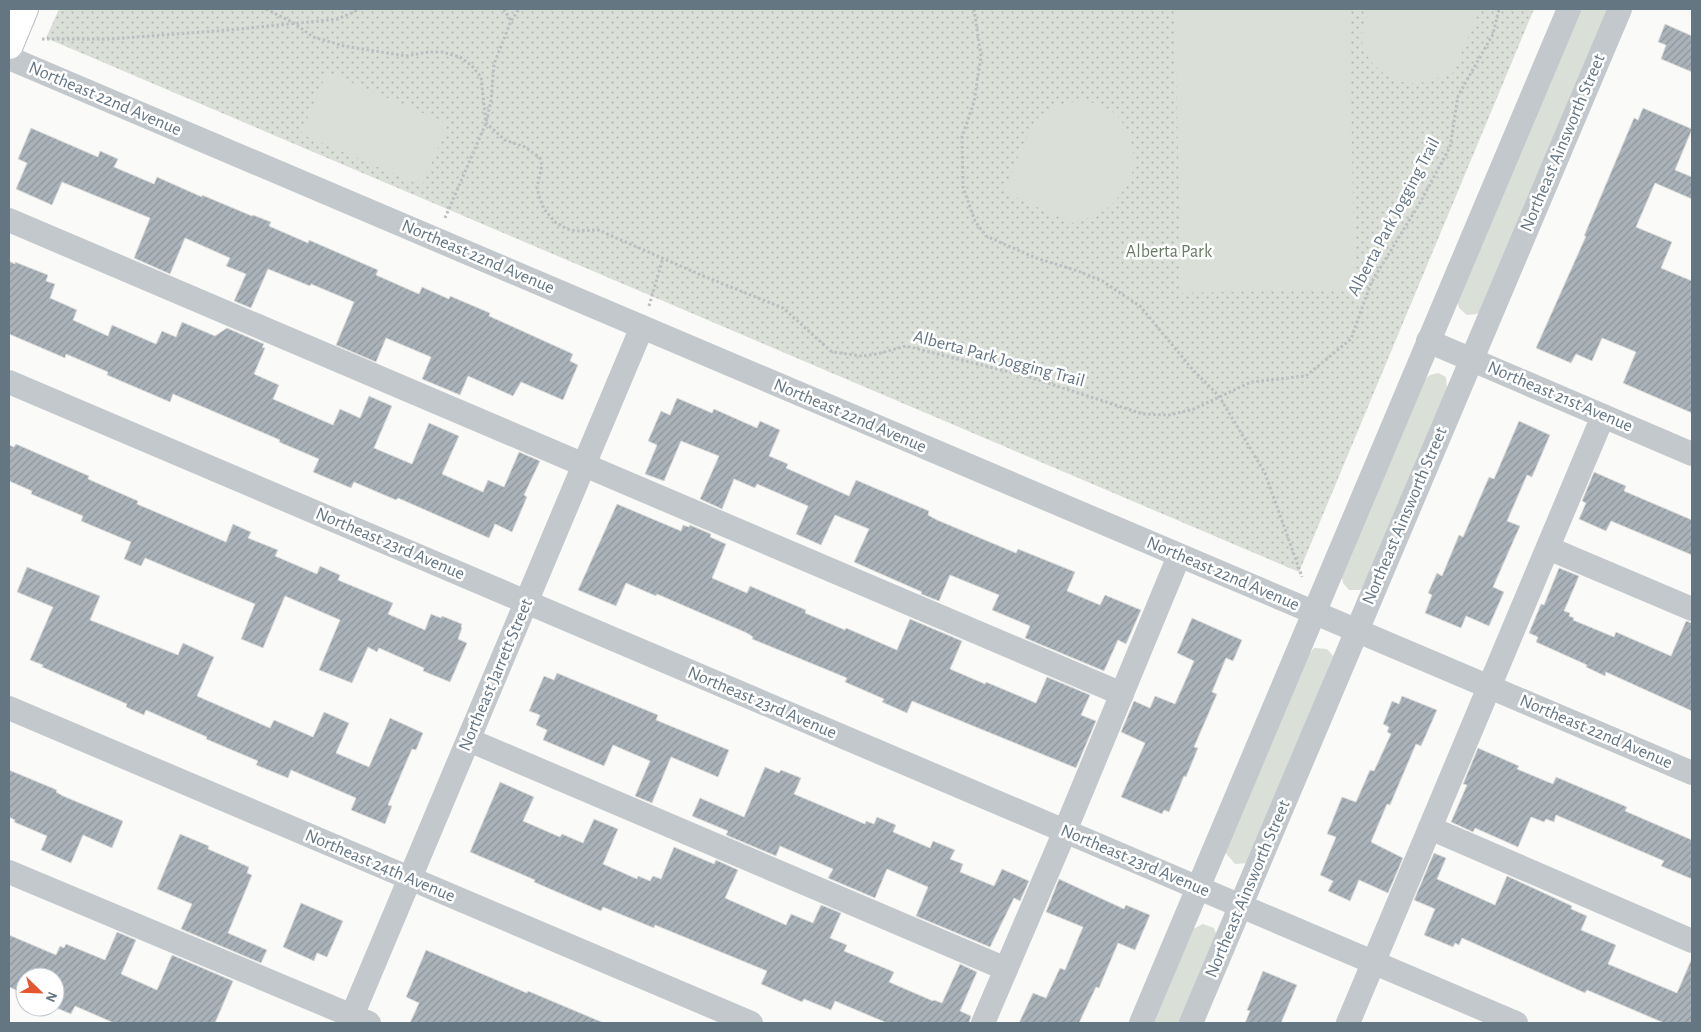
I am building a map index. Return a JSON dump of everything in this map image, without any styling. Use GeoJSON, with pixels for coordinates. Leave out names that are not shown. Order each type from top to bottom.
{"type":"FeatureCollection","features":[{"type":"Feature","properties":{"kind":"main road"},"geometry":{"type":"LineString","coordinates":[[9,44],[24,9]]}},
{"type":"Feature","properties":{"kind":"street"},"geometry":{"type":"LineString","coordinates":[[1141,1023],[1569,9]]}},
{"type":"Feature","properties":{"kind":"street","name":"Northeast Ainsworth Street"},"geometry":{"type":"LineString","coordinates":[[1191,1023],[1620,9]]}},
{"type":"Feature","properties":{"kind":"street","name":"Northeast 22nd Avenue"},"geometry":{"type":"LineString","coordinates":[[9,58],[1692,773]]}},
{"type":"Feature","properties":{"kind":"street"},"geometry":{"type":"LineString","coordinates":[[9,220],[1122,694]]}},
{"type":"Feature","properties":{"kind":"street","name":"Northeast Jarrett Street"},"geometry":{"type":"LineString","coordinates":[[357,1021],[410,879],[642,327]]}},
{"type":"Feature","properties":{"kind":"street","name":"Northeast 21st Avenue"},"geometry":{"type":"LineString","coordinates":[[1428,341],[1692,454]]}},
{"type":"Feature","properties":{"kind":"street","name":"Northeast 23rd Avenue"},"geometry":{"type":"LineString","coordinates":[[9,382],[1516,1023]]}},
{"type":"Feature","properties":{"kind":"street"},"geometry":{"type":"LineString","coordinates":[[1348,1023],[1603,416]]}},
{"type":"Feature","properties":{"kind":"street"},"geometry":{"type":"LineString","coordinates":[[1548,548],[1692,609]]}},
{"type":"Feature","properties":{"kind":"street"},"geometry":{"type":"LineString","coordinates":[[983,1023],[1179,556]]}},
{"type":"Feature","properties":{"kind":"street","name":"Northeast 24th Avenue"},"geometry":{"type":"LineString","coordinates":[[9,708],[751,1023]]}},
{"type":"Feature","properties":{"kind":"street"},"geometry":{"type":"LineString","coordinates":[[468,740],[1006,969]]}},
{"type":"Feature","properties":{"kind":"street"},"geometry":{"type":"LineString","coordinates":[[1430,828],[1692,941]]}},
{"type":"Feature","properties":{"kind":"street"},"geometry":{"type":"LineString","coordinates":[[9,872],[357,1021]]}},
{"type":"Feature","properties":{"kind":"path"},"geometry":{"type":"LineString","coordinates":[[266,9],[313,37],[344,46],[406,56],[428,52],[442,52],[460,57],[472,66],[481,77],[486,123]]}},
{"type":"Feature","properties":{"kind":"path"},"geometry":{"type":"LineString","coordinates":[[42,39],[110,39],[294,24],[338,19],[360,9]]}},
{"type":"Feature","properties":{"kind":"path"},"geometry":{"type":"LineString","coordinates":[[504,9],[510,21]]}},
{"type":"Feature","properties":{"kind":"path"},"geometry":{"type":"LineString","coordinates":[[436,239],[486,123],[491,101],[494,64],[510,21],[519,9]]}},
{"type":"Feature","properties":{"kind":"path"},"geometry":{"type":"LineString","coordinates":[[974,9],[982,56],[974,102],[962,138],[963,186],[975,221],[986,236],[1036,258],[1078,270],[1102,281],[1140,306],[1193,370],[1219,396],[1265,473],[1315,613]]}},
{"type":"Feature","properties":{"kind":"path","name":"Alberta Park Jogging Trail"},"geometry":{"type":"LineString","coordinates":[[486,123],[505,140],[525,147],[540,158],[542,165],[537,187],[539,196],[544,209],[555,222],[576,232],[598,230],[783,308],[832,352],[862,356],[906,346],[1029,377],[1143,414],[1169,415],[1194,409],[1251,382],[1306,376],[1351,339],[1371,283],[1421,201],[1450,147],[1458,96],[1493,34],[1499,9]]}},
{"type":"Feature","properties":{"kind":"path"},"geometry":{"type":"LineString","coordinates":[[642,327],[662,258]]}},
{"type":"Feature","properties":{"kind":"green space","name":"Alberta Park"},"geometry":{"type":"Polygon","coordinates":[[[59,9],[1534,9],[1299,572],[46,38],[59,9]]]}},
{"type":"Feature","properties":{"kind":"green space"},"geometry":{"type":"Polygon","coordinates":[[[1175,9],[1349,9],[1355,289],[1181,293],[1175,9]]]}},
{"type":"Feature","properties":{"kind":"green space"},"geometry":{"type":"Polygon","coordinates":[[[1371,9],[1480,9],[1453,73],[1417,83],[1395,80],[1380,71],[1368,58],[1362,42],[1362,34],[1371,9]]]}},
{"type":"Feature","properties":{"kind":"green space"},"geometry":{"type":"Polygon","coordinates":[[[1580,9],[1609,9],[1482,309],[1477,314],[1467,315],[1459,308],[1457,300],[1580,9]]]}},
{"type":"Feature","properties":{"kind":"green space"},"geometry":{"type":"Polygon","coordinates":[[[327,72],[448,124],[422,186],[301,134],[327,72]]]}},
{"type":"Feature","properties":{"kind":"green space"},"geometry":{"type":"Polygon","coordinates":[[[1082,100],[1107,108],[1119,118],[1124,125],[1133,150],[1134,167],[1125,187],[1110,206],[1097,214],[1072,223],[1004,192],[1033,125],[1039,117],[1054,108],[1082,100]]]}},
{"type":"Feature","properties":{"kind":"green space"},"geometry":{"type":"Polygon","coordinates":[[[1438,373],[1446,377],[1447,389],[1366,585],[1360,590],[1349,590],[1343,583],[1341,573],[1424,380],[1430,375],[1438,373]]]}},
{"type":"Feature","properties":{"kind":"green space"},"geometry":{"type":"Polygon","coordinates":[[[1314,648],[1327,649],[1333,656],[1249,863],[1235,864],[1225,852],[1306,658],[1314,648]]]}},
{"type":"Feature","properties":{"kind":"green space"},"geometry":{"type":"Polygon","coordinates":[[[1203,924],[1214,928],[1219,941],[1184,1023],[1154,1023],[1193,929],[1203,924]]]}},
{"type":"Feature","properties":{"kind":"building"},"geometry":{"type":"Polygon","coordinates":[[[1665,24],[1692,36],[1692,72],[1661,59],[1666,45],[1658,42],[1665,24]]]}},
{"type":"Feature","properties":{"kind":"building"},"geometry":{"type":"Polygon","coordinates":[[[1643,108],[1692,129],[1675,170],[1692,177],[1692,199],[1655,183],[1636,227],[1672,242],[1661,268],[1692,281],[1692,413],[1623,383],[1636,352],[1602,338],[1592,361],[1576,354],[1571,363],[1536,348],[1586,236],[1584,236],[1634,118],[1638,120],[1643,108]]]}},
{"type":"Feature","properties":{"kind":"building"},"geometry":{"type":"Polygon","coordinates":[[[31,128],[98,157],[100,151],[118,159],[114,167],[154,184],[157,177],[202,197],[202,195],[271,222],[269,226],[308,243],[309,240],[378,270],[376,275],[419,294],[422,287],[449,299],[450,296],[490,313],[489,316],[573,354],[570,361],[578,365],[563,400],[521,382],[513,396],[468,376],[460,395],[422,379],[431,357],[386,338],[376,362],[336,345],[354,302],[268,269],[251,308],[234,301],[246,274],[226,266],[230,258],[185,238],[170,274],[134,258],[150,218],[62,182],[52,205],[16,189],[27,163],[18,159],[31,128]]]}},
{"type":"Feature","properties":{"kind":"building"},"geometry":{"type":"Polygon","coordinates":[[[9,261],[48,275],[46,281],[55,284],[50,298],[77,310],[73,320],[108,336],[112,325],[156,344],[162,331],[176,337],[182,322],[215,336],[227,328],[264,344],[262,347],[265,348],[254,374],[279,385],[273,399],[333,425],[340,409],[360,418],[369,396],[392,406],[374,448],[412,464],[429,423],[459,436],[442,474],[483,492],[488,480],[504,487],[519,452],[540,461],[524,495],[527,497],[512,532],[495,524],[489,538],[398,498],[396,500],[354,482],[351,488],[313,472],[319,459],[279,442],[280,440],[173,394],[170,402],[107,375],[108,372],[66,354],[65,358],[9,334],[9,261]]]}},
{"type":"Feature","properties":{"kind":"building"},"geometry":{"type":"Polygon","coordinates":[[[677,398],[712,413],[714,409],[757,428],[760,421],[780,430],[769,456],[788,464],[786,468],[849,496],[856,480],[929,511],[928,515],[937,520],[1016,553],[1018,549],[1075,572],[1067,591],[1100,605],[1105,595],[1141,610],[1126,644],[1118,640],[1104,671],[1025,638],[1030,626],[992,610],[999,595],[950,575],[939,601],[854,562],[869,529],[835,515],[821,545],[796,534],[808,506],[757,484],[755,488],[734,479],[722,509],[700,499],[719,456],[681,441],[664,481],[645,474],[657,445],[648,441],[661,411],[670,415],[677,398]]]}},
{"type":"Feature","properties":{"kind":"building"},"geometry":{"type":"Polygon","coordinates":[[[1519,421],[1550,435],[1532,477],[1527,475],[1507,521],[1520,526],[1493,587],[1504,592],[1489,626],[1466,616],[1461,628],[1425,613],[1432,595],[1428,593],[1437,573],[1442,576],[1459,535],[1463,537],[1489,477],[1494,479],[1519,421]]]}},
{"type":"Feature","properties":{"kind":"building"},"geometry":{"type":"Polygon","coordinates":[[[16,444],[89,476],[88,479],[138,501],[137,504],[226,542],[233,524],[251,532],[248,538],[278,550],[275,556],[317,574],[320,566],[340,575],[338,580],[393,603],[388,614],[425,630],[431,614],[462,624],[458,639],[467,643],[450,682],[423,671],[424,668],[379,648],[377,652],[368,647],[352,683],[319,670],[340,620],[285,596],[263,648],[241,639],[255,604],[145,558],[141,566],[124,559],[131,542],[81,521],[83,516],[31,494],[32,491],[9,481],[9,445],[14,447],[16,444]]]}},
{"type":"Feature","properties":{"kind":"building"},"geometry":{"type":"Polygon","coordinates":[[[1594,472],[1626,486],[1624,491],[1692,520],[1692,555],[1611,521],[1606,531],[1579,519],[1586,503],[1582,501],[1594,472]]]}},
{"type":"Feature","properties":{"kind":"building"},"geometry":{"type":"Polygon","coordinates":[[[617,504],[681,531],[683,525],[689,527],[690,525],[711,534],[710,537],[726,544],[712,578],[747,593],[750,586],[806,610],[805,613],[897,650],[910,619],[962,641],[950,669],[1036,703],[1047,677],[1090,695],[1081,715],[1096,721],[1076,768],[912,701],[907,713],[882,702],[884,699],[845,682],[847,678],[752,639],[753,637],[747,633],[657,594],[656,596],[626,583],[616,606],[578,590],[617,504]]]}},
{"type":"Feature","properties":{"kind":"building"},"geometry":{"type":"Polygon","coordinates":[[[27,567],[100,596],[90,620],[178,655],[183,643],[214,657],[197,696],[270,728],[274,720],[313,737],[324,712],[349,723],[336,753],[369,767],[390,718],[423,733],[416,750],[412,749],[388,805],[392,806],[385,824],[351,810],[356,798],[291,770],[288,778],[256,765],[258,761],[206,739],[207,737],[146,710],[144,715],[126,707],[127,704],[30,660],[53,607],[17,592],[27,567]]]}},
{"type":"Feature","properties":{"kind":"building"},"geometry":{"type":"Polygon","coordinates":[[[1559,568],[1579,576],[1564,611],[1570,613],[1569,616],[1574,618],[1573,620],[1614,637],[1616,632],[1671,656],[1686,621],[1692,623],[1692,711],[1606,672],[1605,676],[1586,667],[1587,665],[1536,642],[1538,637],[1529,633],[1541,604],[1544,605],[1559,568]]]}},
{"type":"Feature","properties":{"kind":"building"},"geometry":{"type":"Polygon","coordinates":[[[1192,618],[1242,640],[1233,661],[1226,658],[1212,692],[1217,694],[1194,747],[1198,748],[1169,812],[1164,810],[1162,814],[1121,797],[1145,743],[1121,732],[1134,701],[1150,708],[1155,696],[1175,704],[1194,661],[1177,653],[1192,618]]]}},
{"type":"Feature","properties":{"kind":"building"},"geometry":{"type":"Polygon","coordinates":[[[557,673],[658,715],[656,720],[729,750],[718,777],[671,757],[652,803],[635,796],[650,761],[613,745],[604,766],[543,740],[547,730],[536,725],[540,715],[529,711],[544,676],[554,680],[557,673]]]}},
{"type":"Feature","properties":{"kind":"building"},"geometry":{"type":"Polygon","coordinates":[[[1402,696],[1437,710],[1421,746],[1416,744],[1390,805],[1387,804],[1371,842],[1403,858],[1388,893],[1359,880],[1350,901],[1328,891],[1333,881],[1320,875],[1336,837],[1327,834],[1342,797],[1356,802],[1370,770],[1374,771],[1391,734],[1387,732],[1389,727],[1383,724],[1392,701],[1399,704],[1402,696]]]}},
{"type":"Feature","properties":{"kind":"building"},"geometry":{"type":"Polygon","coordinates":[[[1478,748],[1519,766],[1517,769],[1553,784],[1556,777],[1627,807],[1625,811],[1692,840],[1692,879],[1661,866],[1664,861],[1556,815],[1554,822],[1546,819],[1544,822],[1531,817],[1518,847],[1475,828],[1473,832],[1451,822],[1467,785],[1463,784],[1478,748]]]}},
{"type":"Feature","properties":{"kind":"building"},"geometry":{"type":"Polygon","coordinates":[[[765,767],[779,773],[781,770],[801,778],[794,794],[865,824],[866,821],[874,824],[877,817],[896,825],[893,832],[930,848],[933,841],[955,850],[950,859],[963,864],[960,872],[994,886],[1002,869],[1029,881],[1020,901],[1014,898],[990,947],[916,916],[928,887],[887,869],[875,898],[828,878],[833,869],[780,846],[776,856],[726,835],[728,831],[692,816],[700,798],[744,817],[765,767]]]}},
{"type":"Feature","properties":{"kind":"building"},"geometry":{"type":"Polygon","coordinates":[[[9,770],[57,790],[56,792],[63,796],[123,821],[112,848],[83,835],[71,863],[41,850],[47,836],[14,822],[15,820],[9,817],[9,770]]]}},
{"type":"Feature","properties":{"kind":"building"},"geometry":{"type":"Polygon","coordinates":[[[500,782],[534,797],[523,821],[560,837],[562,834],[583,843],[594,819],[618,829],[603,864],[637,879],[638,876],[650,881],[653,876],[661,879],[674,847],[714,864],[716,860],[738,870],[725,898],[786,925],[791,914],[813,923],[821,905],[841,913],[830,938],[847,945],[844,951],[894,972],[889,982],[933,1001],[942,1003],[960,964],[977,972],[960,1011],[971,1016],[969,1023],[887,1023],[835,1001],[831,1010],[804,999],[802,1002],[761,984],[767,971],[655,925],[654,928],[603,907],[601,911],[470,852],[500,782]]]}},
{"type":"Feature","properties":{"kind":"building"},"geometry":{"type":"Polygon","coordinates":[[[180,834],[209,846],[208,849],[249,867],[247,873],[252,875],[228,933],[267,950],[261,963],[181,929],[192,904],[157,889],[180,834]]]}},
{"type":"Feature","properties":{"kind":"building"},"geometry":{"type":"Polygon","coordinates":[[[1434,853],[1446,858],[1437,879],[1495,905],[1507,876],[1572,906],[1571,909],[1587,916],[1581,930],[1616,945],[1608,964],[1677,993],[1692,958],[1692,1023],[1664,1023],[1587,990],[1585,993],[1462,938],[1459,945],[1455,943],[1453,947],[1424,935],[1435,909],[1414,900],[1434,853]]]}},
{"type":"Feature","properties":{"kind":"building"},"geometry":{"type":"Polygon","coordinates":[[[1059,879],[1124,909],[1126,905],[1150,915],[1135,950],[1118,943],[1099,988],[1096,987],[1079,1023],[1019,1023],[1033,993],[1046,998],[1060,968],[1065,970],[1083,927],[1046,912],[1059,879]]]}},
{"type":"Feature","properties":{"kind":"building"},"geometry":{"type":"Polygon","coordinates":[[[301,903],[343,921],[327,957],[317,953],[314,961],[283,947],[301,903]]]}},
{"type":"Feature","properties":{"kind":"building"},"geometry":{"type":"Polygon","coordinates":[[[117,932],[136,940],[121,974],[157,990],[172,955],[233,981],[215,1023],[114,1023],[75,1006],[71,1014],[65,1012],[65,967],[15,967],[15,990],[9,987],[9,935],[56,955],[60,946],[64,948],[66,944],[105,960],[117,932]]]}},
{"type":"Feature","properties":{"kind":"building"},"geometry":{"type":"Polygon","coordinates":[[[426,950],[604,1023],[410,1023],[419,1003],[406,997],[426,950]]]}},
{"type":"Feature","properties":{"kind":"building"},"geometry":{"type":"Polygon","coordinates":[[[1263,971],[1297,985],[1281,1023],[1245,1023],[1250,1011],[1247,1010],[1263,971]]]}}]}
